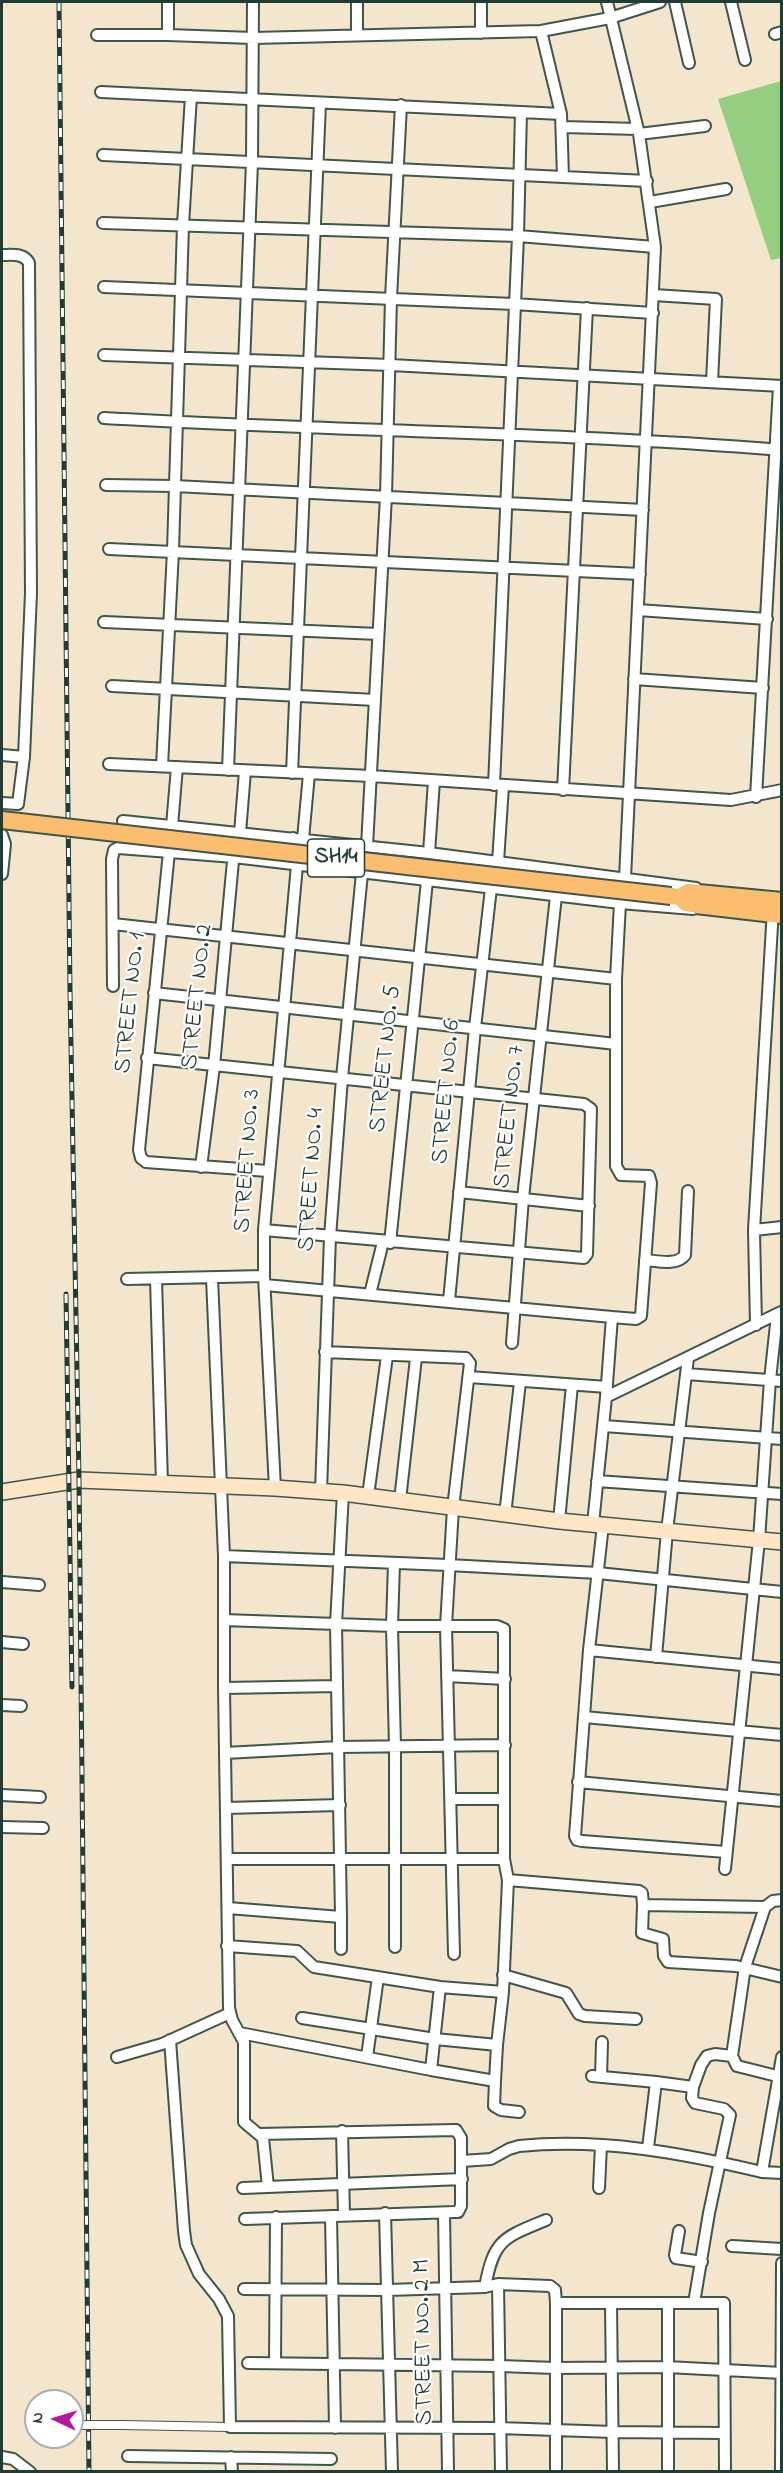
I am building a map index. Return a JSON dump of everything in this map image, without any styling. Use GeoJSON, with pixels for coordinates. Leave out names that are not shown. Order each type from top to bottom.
{"type":"FeatureCollection","features":[{"type":"Feature","properties":{"kind":"main road","name":"SH14"},"geometry":{"type":"LineString","coordinates":[[2,830],[675,897],[688,892],[707,900],[777,908]]}},
{"type":"Feature","properties":{"kind":"main road"},"geometry":{"type":"LineString","coordinates":[[2,1492],[79,1480],[275,1488],[343,1493],[559,1521],[782,1542]]}},
{"type":"Feature","properties":{"kind":"street"},"geometry":{"type":"LineString","coordinates":[[168,2],[168,35]]}},
{"type":"Feature","properties":{"kind":"street"},"geometry":{"type":"LineString","coordinates":[[228,770],[252,162],[253,2]]}},
{"type":"Feature","properties":{"kind":"street"},"geometry":{"type":"LineString","coordinates":[[357,2],[357,35]]}},
{"type":"Feature","properties":{"kind":"street"},"geometry":{"type":"LineString","coordinates":[[481,2],[481,33]]}},
{"type":"Feature","properties":{"kind":"street"},"geometry":{"type":"LineString","coordinates":[[607,2],[639,132],[655,247],[625,878]]}},
{"type":"Feature","properties":{"kind":"street"},"geometry":{"type":"LineString","coordinates":[[97,35],[253,38],[541,31],[610,18],[660,2]]}},
{"type":"Feature","properties":{"kind":"street"},"geometry":{"type":"LineString","coordinates":[[675,2],[688,63]]}},
{"type":"Feature","properties":{"kind":"street"},"geometry":{"type":"LineString","coordinates":[[731,2],[745,60]]}},
{"type":"Feature","properties":{"kind":"street"},"geometry":{"type":"LineString","coordinates":[[541,31],[563,127],[563,177]]}},
{"type":"Feature","properties":{"kind":"street"},"geometry":{"type":"LineString","coordinates":[[101,92],[561,114]]}},
{"type":"Feature","properties":{"kind":"street"},"geometry":{"type":"LineString","coordinates":[[162,766],[173,551],[183,225],[191,96]]}},
{"type":"Feature","properties":{"kind":"street"},"geometry":{"type":"LineString","coordinates":[[292,773],[320,103]]}},
{"type":"Feature","properties":{"kind":"street"},"geometry":{"type":"LineString","coordinates":[[367,846],[389,432],[391,298],[401,105]]}},
{"type":"Feature","properties":{"kind":"street"},"geometry":{"type":"LineString","coordinates":[[498,862],[503,567],[518,236],[521,112]]}},
{"type":"Feature","properties":{"kind":"street"},"geometry":{"type":"LineString","coordinates":[[563,127],[639,132],[705,126]]}},
{"type":"Feature","properties":{"kind":"street"},"geometry":{"type":"LineString","coordinates":[[103,155],[647,181]]}},
{"type":"Feature","properties":{"kind":"street"},"geometry":{"type":"LineString","coordinates":[[650,202],[726,189]]}},
{"type":"Feature","properties":{"kind":"street"},"geometry":{"type":"LineString","coordinates":[[103,223],[518,236],[655,247]]}},
{"type":"Feature","properties":{"kind":"street"},"geometry":{"type":"LineString","coordinates":[[2,255],[21,256],[29,263],[31,593],[24,757],[18,804],[2,830],[5,844],[2,868]]}},
{"type":"Feature","properties":{"kind":"street"},"geometry":{"type":"LineString","coordinates":[[104,287],[391,298],[653,313]]}},
{"type":"Feature","properties":{"kind":"street"},"geometry":{"type":"LineString","coordinates":[[654,295],[716,299],[712,382]]}},
{"type":"Feature","properties":{"kind":"street"},"geometry":{"type":"LineString","coordinates":[[562,790],[587,308]]}},
{"type":"Feature","properties":{"kind":"street"},"geometry":{"type":"LineString","coordinates":[[104,355],[391,364],[780,386],[779,450],[756,797]]}},
{"type":"Feature","properties":{"kind":"street"},"geometry":{"type":"LineString","coordinates":[[104,418],[389,432],[580,437],[779,450]]}},
{"type":"Feature","properties":{"kind":"street"},"geometry":{"type":"LineString","coordinates":[[106,485],[304,492],[643,510]]}},
{"type":"Feature","properties":{"kind":"street"},"geometry":{"type":"LineString","coordinates":[[108,549],[640,574]]}},
{"type":"Feature","properties":{"kind":"street"},"geometry":{"type":"LineString","coordinates":[[769,581],[782,582]]}},
{"type":"Feature","properties":{"kind":"street"},"geometry":{"type":"LineString","coordinates":[[638,610],[767,619]]}},
{"type":"Feature","properties":{"kind":"street"},"geometry":{"type":"LineString","coordinates":[[104,622],[169,623],[378,634]]}},
{"type":"Feature","properties":{"kind":"street"},"geometry":{"type":"LineString","coordinates":[[634,679],[763,688]]}},
{"type":"Feature","properties":{"kind":"street"},"geometry":{"type":"LineString","coordinates":[[112,686],[375,700]]}},
{"type":"Feature","properties":{"kind":"street"},"geometry":{"type":"LineString","coordinates":[[2,755],[24,757]]}},
{"type":"Feature","properties":{"kind":"street"},"geometry":{"type":"LineString","coordinates":[[109,764],[371,776],[731,800],[756,797],[782,790]]}},
{"type":"Feature","properties":{"kind":"street"},"geometry":{"type":"LineString","coordinates":[[172,826],[177,767]]}},
{"type":"Feature","properties":{"kind":"street","name":"STREET NO. 2"},"geometry":{"type":"LineString","coordinates":[[201,1167],[214,1066],[236,833],[245,771]]}},
{"type":"Feature","properties":{"kind":"street","name":"STREET NO. 3"},"geometry":{"type":"LineString","coordinates":[[275,1488],[264,1230],[298,839],[309,774]]}},
{"type":"Feature","properties":{"kind":"street"},"geometry":{"type":"LineString","coordinates":[[429,853],[434,781]]}},
{"type":"Feature","properties":{"kind":"street"},"geometry":{"type":"LineString","coordinates":[[2,803],[18,804]]}},
{"type":"Feature","properties":{"kind":"street"},"geometry":{"type":"LineString","coordinates":[[113,986],[112,860],[114,850],[118,848],[234,857],[556,896],[687,909],[707,900],[688,886],[429,853],[123,820]]}},
{"type":"Feature","properties":{"kind":"street","name":"STREET NO. 1"},"geometry":{"type":"LineString","coordinates":[[169,852],[139,1150],[141,1158],[146,1162],[201,1167]]}},
{"type":"Feature","properties":{"kind":"street","name":"STREET NO. 4"},"geometry":{"type":"LineString","coordinates":[[321,1491],[330,1238],[342,1078],[362,873]]}},
{"type":"Feature","properties":{"kind":"street","name":"STREET NO. 5"},"geometry":{"type":"LineString","coordinates":[[370,1294],[386,1242],[427,881]]}},
{"type":"Feature","properties":{"kind":"street","name":"STREET NO. 6"},"geometry":{"type":"LineString","coordinates":[[449,1301],[468,1092],[491,888]]}},
{"type":"Feature","properties":{"kind":"street","name":"STREET NO. 7"},"geometry":{"type":"LineString","coordinates":[[512,1343],[523,1198],[556,896]]}},
{"type":"Feature","properties":{"kind":"street"},"geometry":{"type":"LineString","coordinates":[[127,1279],[212,1278],[265,1281],[327,1290],[612,1317],[636,1319],[641,1316],[650,1178],[621,1174],[616,1166],[616,979],[620,903]]}},
{"type":"Feature","properties":{"kind":"street"},"geometry":{"type":"LineString","coordinates":[[756,1325],[754,1230],[777,908]]}},
{"type":"Feature","properties":{"kind":"street"},"geometry":{"type":"LineString","coordinates":[[113,924],[616,979]]}},
{"type":"Feature","properties":{"kind":"street"},"geometry":{"type":"LineString","coordinates":[[154,993],[616,1044]]}},
{"type":"Feature","properties":{"kind":"street"},"geometry":{"type":"LineString","coordinates":[[147,1058],[535,1098],[590,1106],[585,1257],[330,1238],[264,1230]]}},
{"type":"Feature","properties":{"kind":"street"},"geometry":{"type":"LineString","coordinates":[[201,1167],[268,1171]]}},
{"type":"Feature","properties":{"kind":"street"},"geometry":{"type":"LineString","coordinates":[[645,1260],[677,1262],[685,1255],[688,1191]]}},
{"type":"Feature","properties":{"kind":"street"},"geometry":{"type":"LineString","coordinates":[[459,1192],[588,1206]]}},
{"type":"Feature","properties":{"kind":"street"},"geometry":{"type":"LineString","coordinates":[[754,1230],[782,1227]]}},
{"type":"Feature","properties":{"kind":"street"},"geometry":{"type":"LineString","coordinates":[[212,1278],[224,1556],[227,1946],[230,2013],[245,2048],[244,2122],[251,2130],[259,2134],[456,2130],[461,2138],[462,2161],[458,2212],[245,2219]]}},
{"type":"Feature","properties":{"kind":"street"},"geometry":{"type":"LineString","coordinates":[[156,1279],[162,1484]]}},
{"type":"Feature","properties":{"kind":"street"},"geometry":{"type":"LineString","coordinates":[[469,1377],[572,1385],[607,1392],[688,1358],[779,1314]]}},
{"type":"Feature","properties":{"kind":"street"},"geometry":{"type":"LineString","coordinates":[[725,1869],[759,1540],[770,1380],[779,1314]]}},
{"type":"Feature","properties":{"kind":"street"},"geometry":{"type":"LineString","coordinates":[[612,1317],[604,1426],[597,1481],[598,1573],[589,1650],[574,1830],[577,1840],[726,1852]]}},
{"type":"Feature","properties":{"kind":"street"},"geometry":{"type":"LineString","coordinates":[[325,1352],[416,1358],[466,1358],[470,1363],[453,1508],[446,1626],[454,1954]]}},
{"type":"Feature","properties":{"kind":"street"},"geometry":{"type":"LineString","coordinates":[[368,1496],[387,1356]]}},
{"type":"Feature","properties":{"kind":"street"},"geometry":{"type":"LineString","coordinates":[[400,1500],[416,1358]]}},
{"type":"Feature","properties":{"kind":"street"},"geometry":{"type":"LineString","coordinates":[[656,1657],[688,1358]]}},
{"type":"Feature","properties":{"kind":"street"},"geometry":{"type":"LineString","coordinates":[[686,1374],[782,1381]]}},
{"type":"Feature","properties":{"kind":"street"},"geometry":{"type":"LineString","coordinates":[[505,1515],[520,1382]]}},
{"type":"Feature","properties":{"kind":"street"},"geometry":{"type":"LineString","coordinates":[[559,1521],[572,1385]]}},
{"type":"Feature","properties":{"kind":"street"},"geometry":{"type":"LineString","coordinates":[[604,1426],[782,1439]]}},
{"type":"Feature","properties":{"kind":"street"},"geometry":{"type":"LineString","coordinates":[[597,1481],[782,1494]]}},
{"type":"Feature","properties":{"kind":"street"},"geometry":{"type":"LineString","coordinates":[[341,1949],[336,1624],[343,1493]]}},
{"type":"Feature","properties":{"kind":"street"},"geometry":{"type":"LineString","coordinates":[[224,1556],[598,1573],[782,1593]]}},
{"type":"Feature","properties":{"kind":"street"},"geometry":{"type":"LineString","coordinates":[[394,1563],[392,1626],[395,1746],[395,1947]]}},
{"type":"Feature","properties":{"kind":"street"},"geometry":{"type":"LineString","coordinates":[[2,1582],[39,1585]]}},
{"type":"Feature","properties":{"kind":"street"},"geometry":{"type":"LineString","coordinates":[[224,1620],[392,1626],[497,1626],[504,1629],[504,1859],[508,1880],[494,2106],[501,2110],[519,2112]]}},
{"type":"Feature","properties":{"kind":"street"},"geometry":{"type":"LineString","coordinates":[[2,1642],[24,1644]]}},
{"type":"Feature","properties":{"kind":"street"},"geometry":{"type":"LineString","coordinates":[[589,1650],[782,1669]]}},
{"type":"Feature","properties":{"kind":"street"},"geometry":{"type":"LineString","coordinates":[[447,1676],[505,1679]]}},
{"type":"Feature","properties":{"kind":"street"},"geometry":{"type":"LineString","coordinates":[[224,1688],[337,1686]]}},
{"type":"Feature","properties":{"kind":"street"},"geometry":{"type":"LineString","coordinates":[[2,1705],[21,1706]]}},
{"type":"Feature","properties":{"kind":"street"},"geometry":{"type":"LineString","coordinates":[[584,1717],[782,1735]]}},
{"type":"Feature","properties":{"kind":"street"},"geometry":{"type":"LineString","coordinates":[[225,1753],[338,1747],[505,1745]]}},
{"type":"Feature","properties":{"kind":"street"},"geometry":{"type":"LineString","coordinates":[[578,1782],[782,1801]]}},
{"type":"Feature","properties":{"kind":"street"},"geometry":{"type":"LineString","coordinates":[[2,1795],[40,1797]]}},
{"type":"Feature","properties":{"kind":"street"},"geometry":{"type":"LineString","coordinates":[[452,1799],[504,1799]]}},
{"type":"Feature","properties":{"kind":"street"},"geometry":{"type":"LineString","coordinates":[[226,1808],[340,1805]]}},
{"type":"Feature","properties":{"kind":"street"},"geometry":{"type":"LineString","coordinates":[[2,1827],[43,1828]]}},
{"type":"Feature","properties":{"kind":"street"},"geometry":{"type":"LineString","coordinates":[[227,1859],[504,1859]]}},
{"type":"Feature","properties":{"kind":"street"},"geometry":{"type":"LineString","coordinates":[[508,1880],[639,1891],[642,1893],[643,1905],[642,1933],[663,1940],[664,1956],[668,1962],[745,1967],[782,1977]]}},
{"type":"Feature","properties":{"kind":"street"},"geometry":{"type":"LineString","coordinates":[[777,2076],[740,2067],[732,2056],[745,1967],[765,1907],[773,1901],[782,1900]]}},
{"type":"Feature","properties":{"kind":"street"},"geometry":{"type":"LineString","coordinates":[[643,1905],[765,1907]]}},
{"type":"Feature","properties":{"kind":"street"},"geometry":{"type":"LineString","coordinates":[[228,1908],[341,1917]]}},
{"type":"Feature","properties":{"kind":"street"},"geometry":{"type":"LineString","coordinates":[[227,1946],[297,1951],[314,1967],[440,1987],[502,1992]]}},
{"type":"Feature","properties":{"kind":"street"},"geometry":{"type":"LineString","coordinates":[[503,1975],[566,1994],[579,2014],[585,2016],[636,2019]]}},
{"type":"Feature","properties":{"kind":"street"},"geometry":{"type":"LineString","coordinates":[[367,2057],[378,1977]]}},
{"type":"Feature","properties":{"kind":"street"},"geometry":{"type":"LineString","coordinates":[[431,2070],[440,1987]]}},
{"type":"Feature","properties":{"kind":"street"},"geometry":{"type":"LineString","coordinates":[[117,2058],[170,2040],[230,2013]]}},
{"type":"Feature","properties":{"kind":"street"},"geometry":{"type":"LineString","coordinates":[[303,2018],[435,2039],[497,2045]]}},
{"type":"Feature","properties":{"kind":"street"},"geometry":{"type":"LineString","coordinates":[[240,2033],[495,2081]]}},
{"type":"Feature","properties":{"kind":"street"},"geometry":{"type":"LineString","coordinates":[[170,2040],[186,2245],[199,2274],[219,2299],[228,2316],[230,2427]]}},
{"type":"Feature","properties":{"kind":"street"},"geometry":{"type":"LineString","coordinates":[[602,2042],[596,2077],[693,2087]]}},
{"type":"Feature","properties":{"kind":"street"},"geometry":{"type":"LineString","coordinates":[[694,2303],[730,2115],[724,2109],[694,2103],[693,2087],[700,2065],[707,2056],[715,2054],[732,2056]]}},
{"type":"Feature","properties":{"kind":"street"},"geometry":{"type":"LineString","coordinates":[[762,2172],[782,2057]]}},
{"type":"Feature","properties":{"kind":"street"},"geometry":{"type":"LineString","coordinates":[[648,2148],[656,2082]]}},
{"type":"Feature","properties":{"kind":"street"},"geometry":{"type":"LineString","coordinates":[[342,2131],[344,2215]]}},
{"type":"Feature","properties":{"kind":"street"},"geometry":{"type":"LineString","coordinates":[[259,2134],[265,2144],[268,2187]]}},
{"type":"Feature","properties":{"kind":"street"},"geometry":{"type":"LineString","coordinates":[[462,2161],[491,2159],[508,2149],[519,2146],[601,2145],[648,2148],[762,2172],[782,2173]]}},
{"type":"Feature","properties":{"kind":"street"},"geometry":{"type":"LineString","coordinates":[[599,2188],[601,2145]]}},
{"type":"Feature","properties":{"kind":"street"},"geometry":{"type":"LineString","coordinates":[[243,2188],[462,2180]]}},
{"type":"Feature","properties":{"kind":"street"},"geometry":{"type":"LineString","coordinates":[[385,2213],[392,2472]]}},
{"type":"Feature","properties":{"kind":"street","name":"STREET NO. 2 M"},"geometry":{"type":"LineString","coordinates":[[444,2213],[448,2472]]}},
{"type":"Feature","properties":{"kind":"street"},"geometry":{"type":"LineString","coordinates":[[331,2216],[335,2428]]}},
{"type":"Feature","properties":{"kind":"street"},"geometry":{"type":"LineString","coordinates":[[276,2217],[276,2363]]}},
{"type":"Feature","properties":{"kind":"street"},"geometry":{"type":"LineString","coordinates":[[485,2287],[490,2262],[499,2244],[514,2234],[546,2220]]}},
{"type":"Feature","properties":{"kind":"street"},"geometry":{"type":"LineString","coordinates":[[679,2231],[676,2258],[702,2262]]}},
{"type":"Feature","properties":{"kind":"street"},"geometry":{"type":"LineString","coordinates":[[732,2246],[782,2249]]}},
{"type":"Feature","properties":{"kind":"street"},"geometry":{"type":"LineString","coordinates":[[781,2472],[782,2263]]}},
{"type":"Feature","properties":{"kind":"street"},"geometry":{"type":"LineString","coordinates":[[244,2289],[387,2290],[485,2287],[498,2284],[550,2286],[555,2290],[556,2303],[556,2472]]}},
{"type":"Feature","properties":{"kind":"street"},"geometry":{"type":"LineString","coordinates":[[498,2284],[501,2472]]}},
{"type":"Feature","properties":{"kind":"street"},"geometry":{"type":"LineString","coordinates":[[556,2303],[724,2303],[725,2472]]}},
{"type":"Feature","properties":{"kind":"street"},"geometry":{"type":"LineString","coordinates":[[668,2303],[668,2472]]}},
{"type":"Feature","properties":{"kind":"street"},"geometry":{"type":"LineString","coordinates":[[611,2304],[613,2472]]}},
{"type":"Feature","properties":{"kind":"street"},"geometry":{"type":"LineString","coordinates":[[248,2363],[555,2368],[667,2367],[781,2373]]}},
{"type":"Feature","properties":{"kind":"street"},"geometry":{"type":"LineString","coordinates":[[84,2425],[500,2428],[724,2433]]}},
{"type":"Feature","properties":{"kind":"street"},"geometry":{"type":"LineString","coordinates":[[128,2456],[331,2458]]}},
{"type":"Feature","properties":{"kind":"street"},"geometry":{"type":"LineString","coordinates":[[2,2457],[13,2458],[30,2472]]}},
{"type":"Feature","properties":{"kind":"street"},"geometry":{"type":"LineString","coordinates":[[231,2457],[232,2472]]}},
{"type":"Feature","properties":{"kind":"green space"},"geometry":{"type":"Polygon","coordinates":[[[781,81],[781,258],[771,260],[718,99],[781,81]]]}},
{"type":"Feature","properties":{"kind":"railway"},"geometry":{"type":"LineString","coordinates":[[59,2],[70,991],[79,1480],[89,2472]]}},
{"type":"Feature","properties":{"kind":"railway"},"geometry":{"type":"LineString","coordinates":[[66,1294],[72,1687]]}}]}
